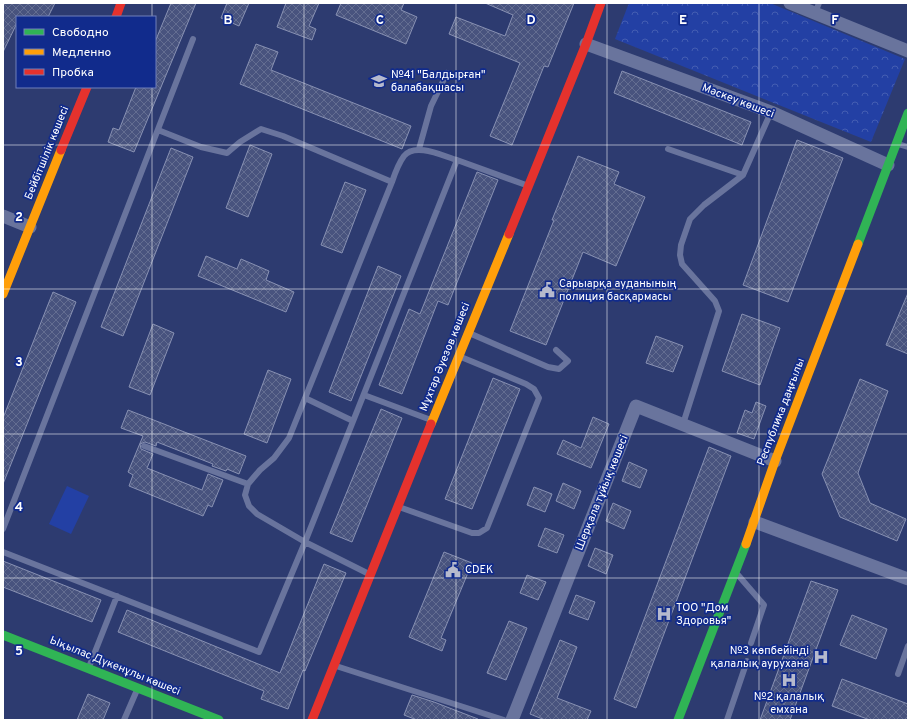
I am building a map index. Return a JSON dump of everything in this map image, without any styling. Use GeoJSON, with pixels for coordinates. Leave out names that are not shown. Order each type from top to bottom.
{"type":"FeatureCollection","features":[{"type":"Feature","properties":{"kind":"street"},"geometry":{"type":"LineString","coordinates":[[116,16],[121,3]]}},
{"type":"Feature","properties":{"kind":"street","name":"Мұхтар Әуезов көшесі"},"geometry":{"type":"LineString","coordinates":[[312,720],[369,575],[586,44],[601,3]]}},
{"type":"Feature","properties":{"kind":"street"},"geometry":{"type":"LineString","coordinates":[[790,3],[817,8],[908,51]]}},
{"type":"Feature","properties":{"kind":"street","name":"Мәскеу көшесі"},"geometry":{"type":"LineString","coordinates":[[586,44],[771,112],[888,165]]}},
{"type":"Feature","properties":{"kind":"street","name":"Бейбітшілік көшесі"},"geometry":{"type":"LineString","coordinates":[[3,294],[87,88]]}},
{"type":"Feature","properties":{"kind":"street","name":"Республика даңғылы"},"geometry":{"type":"LineString","coordinates":[[678,720],[755,522],[775,461],[908,113]]}},
{"type":"Feature","properties":{"kind":"street"},"geometry":{"type":"LineString","coordinates":[[3,216],[30,227]]}},
{"type":"Feature","properties":{"kind":"street","name":"Шерқала тұйық көшесі"},"geometry":{"type":"LineString","coordinates":[[512,720],[636,406],[775,461]]}},
{"type":"Feature","properties":{"kind":"street"},"geometry":{"type":"LineString","coordinates":[[755,522],[908,579]]}},
{"type":"Feature","properties":{"kind":"street","name":"Ықылас Дүкенұлы көшесі"},"geometry":{"type":"LineString","coordinates":[[3,635],[219,720]]}},
{"type":"Feature","properties":{"kind":"lane"},"geometry":{"type":"LineString","coordinates":[[3,529],[193,39]]}},
{"type":"Feature","properties":{"kind":"lane"},"geometry":{"type":"LineString","coordinates":[[419,149],[431,106],[447,73]]}},
{"type":"Feature","properties":{"kind":"lane"},"geometry":{"type":"LineString","coordinates":[[683,424],[719,311],[715,301],[682,264],[680,255],[681,245],[690,219],[704,205],[743,176],[771,112]]}},
{"type":"Feature","properties":{"kind":"lane"},"geometry":{"type":"LineString","coordinates":[[158,130],[201,147],[227,153],[240,142],[261,129],[283,136],[392,182]]}},
{"type":"Feature","properties":{"kind":"lane"},"geometry":{"type":"LineString","coordinates":[[896,143],[908,147]]}},
{"type":"Feature","properties":{"kind":"lane"},"geometry":{"type":"LineString","coordinates":[[369,575],[305,542],[257,514],[249,506],[245,495],[248,484],[260,470],[274,458],[289,438],[399,164],[405,155],[411,151],[419,149],[457,160],[527,186]]}},
{"type":"Feature","properties":{"kind":"lane"},"geometry":{"type":"LineString","coordinates":[[668,149],[743,176]]}},
{"type":"Feature","properties":{"kind":"lane"},"geometry":{"type":"LineString","coordinates":[[3,552],[259,652],[305,542],[457,160]]}},
{"type":"Feature","properties":{"kind":"lane"},"geometry":{"type":"LineString","coordinates":[[468,332],[548,367],[559,369],[568,361],[556,350]]}},
{"type":"Feature","properties":{"kind":"lane"},"geometry":{"type":"LineString","coordinates":[[397,506],[472,533],[479,533],[487,528],[539,398],[534,389],[526,384],[458,356]]}},
{"type":"Feature","properties":{"kind":"lane"},"geometry":{"type":"LineString","coordinates":[[364,395],[432,421]]}},
{"type":"Feature","properties":{"kind":"lane"},"geometry":{"type":"LineString","coordinates":[[305,398],[353,421]]}},
{"type":"Feature","properties":{"kind":"lane"},"geometry":{"type":"LineString","coordinates":[[144,446],[248,484]]}},
{"type":"Feature","properties":{"kind":"lane"},"geometry":{"type":"LineString","coordinates":[[735,573],[764,605],[751,643]]}},
{"type":"Feature","properties":{"kind":"lane"},"geometry":{"type":"LineString","coordinates":[[88,668],[117,596]]}},
{"type":"Feature","properties":{"kind":"lane"},"geometry":{"type":"LineString","coordinates":[[898,674],[908,646]]}},
{"type":"Feature","properties":{"kind":"lane"},"geometry":{"type":"LineString","coordinates":[[727,720],[747,661]]}},
{"type":"Feature","properties":{"kind":"lane"},"geometry":{"type":"LineString","coordinates":[[333,665],[504,720]]}},
{"type":"Feature","properties":{"kind":"lane"},"geometry":{"type":"LineString","coordinates":[[124,720],[137,688]]}},
{"type":"Feature","properties":{"kind":"green space"},"geometry":{"type":"Polygon","coordinates":[[[629,3],[770,3],[905,59],[871,142],[615,39],[629,3]]]}},
{"type":"Feature","properties":{"kind":"green space"},"geometry":{"type":"Polygon","coordinates":[[[67,486],[89,496],[71,534],[49,524],[67,486]]]}},
{"type":"Feature","properties":{"kind":"building"},"geometry":{"type":"Polygon","coordinates":[[[3,3],[55,3],[48,16],[16,16],[16,25],[3,52],[3,3]]]}},
{"type":"Feature","properties":{"kind":"building"},"geometry":{"type":"Polygon","coordinates":[[[171,3],[196,3],[134,152],[108,142],[113,128],[119,130],[136,88],[156,88],[156,40],[171,3]]]}},
{"type":"Feature","properties":{"kind":"building"},"geometry":{"type":"Polygon","coordinates":[[[227,3],[249,3],[239,26],[221,18],[227,3]]]}},
{"type":"Feature","properties":{"kind":"building"},"geometry":{"type":"Polygon","coordinates":[[[286,3],[319,3],[309,26],[316,29],[312,40],[277,27],[286,3]]]}},
{"type":"Feature","properties":{"kind":"building"},"geometry":{"type":"Polygon","coordinates":[[[341,3],[404,3],[401,10],[417,17],[406,44],[336,15],[341,3]]]}},
{"type":"Feature","properties":{"kind":"building"},"geometry":{"type":"Polygon","coordinates":[[[485,3],[574,3],[548,67],[544,66],[512,145],[490,136],[520,63],[449,34],[456,17],[505,36],[513,15],[485,3]]]}},
{"type":"Feature","properties":{"kind":"building"},"geometry":{"type":"Polygon","coordinates":[[[256,44],[278,52],[271,70],[411,126],[402,149],[240,84],[256,44]]]}},
{"type":"Feature","properties":{"kind":"building"},"geometry":{"type":"Polygon","coordinates":[[[622,71],[751,122],[742,145],[614,93],[622,71]]]}},
{"type":"Feature","properties":{"kind":"building"},"geometry":{"type":"Polygon","coordinates":[[[797,140],[843,158],[788,302],[743,285],[797,140]]]}},
{"type":"Feature","properties":{"kind":"building"},"geometry":{"type":"Polygon","coordinates":[[[250,145],[272,154],[248,217],[226,208],[250,145]]]}},
{"type":"Feature","properties":{"kind":"building"},"geometry":{"type":"Polygon","coordinates":[[[171,148],[193,157],[123,336],[101,327],[171,148]]]}},
{"type":"Feature","properties":{"kind":"building"},"geometry":{"type":"Polygon","coordinates":[[[578,156],[619,172],[614,184],[645,197],[616,266],[583,252],[546,345],[510,331],[578,156]]]}},
{"type":"Feature","properties":{"kind":"building"},"geometry":{"type":"Polygon","coordinates":[[[477,172],[498,180],[448,305],[438,301],[402,394],[379,385],[409,309],[420,314],[477,172]]]}},
{"type":"Feature","properties":{"kind":"building"},"geometry":{"type":"Polygon","coordinates":[[[345,182],[366,190],[342,253],[321,245],[345,182]]]}},
{"type":"Feature","properties":{"kind":"building"},"geometry":{"type":"Polygon","coordinates":[[[206,256],[237,269],[241,259],[269,271],[266,280],[294,292],[286,312],[198,276],[206,256]]]}},
{"type":"Feature","properties":{"kind":"building"},"geometry":{"type":"Polygon","coordinates":[[[378,266],[401,276],[351,401],[329,392],[378,266]]]}},
{"type":"Feature","properties":{"kind":"building"},"geometry":{"type":"Polygon","coordinates":[[[53,292],[76,302],[3,484],[3,418],[53,292]]]}},
{"type":"Feature","properties":{"kind":"building"},"geometry":{"type":"Polygon","coordinates":[[[908,293],[908,354],[886,345],[908,293]]]}},
{"type":"Feature","properties":{"kind":"building"},"geometry":{"type":"Polygon","coordinates":[[[742,314],[780,328],[760,385],[722,371],[742,314]]]}},
{"type":"Feature","properties":{"kind":"building"},"geometry":{"type":"Polygon","coordinates":[[[153,324],[174,333],[150,395],[129,387],[153,324]]]}},
{"type":"Feature","properties":{"kind":"building"},"geometry":{"type":"Polygon","coordinates":[[[656,336],[683,346],[673,372],[646,363],[656,336]]]}},
{"type":"Feature","properties":{"kind":"building"},"geometry":{"type":"Polygon","coordinates":[[[268,370],[291,379],[267,443],[244,434],[268,370]]]}},
{"type":"Feature","properties":{"kind":"building"},"geometry":{"type":"Polygon","coordinates":[[[493,378],[520,389],[472,509],[445,499],[493,378]]]}},
{"type":"Feature","properties":{"kind":"building"},"geometry":{"type":"Polygon","coordinates":[[[860,379],[888,391],[858,473],[870,503],[906,519],[897,541],[840,517],[822,474],[860,379]]]}},
{"type":"Feature","properties":{"kind":"building"},"geometry":{"type":"Polygon","coordinates":[[[756,402],[766,406],[754,439],[737,433],[745,410],[752,413],[756,402]]]}},
{"type":"Feature","properties":{"kind":"building"},"geometry":{"type":"Polygon","coordinates":[[[381,409],[402,418],[352,542],[330,533],[381,409]]]}},
{"type":"Feature","properties":{"kind":"building"},"geometry":{"type":"Polygon","coordinates":[[[128,410],[246,456],[239,474],[227,469],[226,471],[212,466],[213,464],[157,442],[156,446],[145,442],[140,444],[141,449],[153,454],[147,468],[202,490],[208,474],[223,480],[212,507],[208,505],[203,516],[129,486],[133,475],[128,472],[143,436],[121,428],[128,410]]]}},
{"type":"Feature","properties":{"kind":"building"},"geometry":{"type":"Polygon","coordinates":[[[593,417],[609,424],[591,468],[557,454],[563,440],[581,448],[593,417]]]}},
{"type":"Feature","properties":{"kind":"building"},"geometry":{"type":"Polygon","coordinates":[[[709,447],[731,456],[636,708],[614,699],[709,447]]]}},
{"type":"Feature","properties":{"kind":"building"},"geometry":{"type":"Polygon","coordinates":[[[629,462],[647,470],[640,488],[622,481],[629,462]]]}},
{"type":"Feature","properties":{"kind":"building"},"geometry":{"type":"Polygon","coordinates":[[[563,483],[581,491],[574,509],[556,501],[563,483]]]}},
{"type":"Feature","properties":{"kind":"building"},"geometry":{"type":"Polygon","coordinates":[[[534,487],[552,494],[545,512],[527,505],[534,487]]]}},
{"type":"Feature","properties":{"kind":"building"},"geometry":{"type":"Polygon","coordinates":[[[613,503],[631,511],[624,529],[606,521],[613,503]]]}},
{"type":"Feature","properties":{"kind":"building"},"geometry":{"type":"Polygon","coordinates":[[[545,528],[564,535],[557,553],[538,546],[545,528]]]}},
{"type":"Feature","properties":{"kind":"building"},"geometry":{"type":"Polygon","coordinates":[[[595,548],[613,555],[606,574],[588,566],[595,548]]]}},
{"type":"Feature","properties":{"kind":"building"},"geometry":{"type":"Polygon","coordinates":[[[444,552],[472,563],[441,638],[446,640],[442,651],[409,637],[444,552]]]}},
{"type":"Feature","properties":{"kind":"building"},"geometry":{"type":"Polygon","coordinates":[[[3,561],[101,600],[92,622],[3,587],[3,561]]]}},
{"type":"Feature","properties":{"kind":"building"},"geometry":{"type":"Polygon","coordinates":[[[324,564],[346,573],[305,671],[303,670],[288,709],[261,699],[264,691],[118,632],[127,610],[280,673],[324,564]]]}},
{"type":"Feature","properties":{"kind":"building"},"geometry":{"type":"Polygon","coordinates":[[[527,575],[546,582],[538,600],[520,593],[527,575]]]}},
{"type":"Feature","properties":{"kind":"building"},"geometry":{"type":"Polygon","coordinates":[[[811,581],[838,590],[790,720],[760,720],[811,581]]]}},
{"type":"Feature","properties":{"kind":"building"},"geometry":{"type":"Polygon","coordinates":[[[576,595],[595,602],[588,620],[569,613],[576,595]]]}},
{"type":"Feature","properties":{"kind":"building"},"geometry":{"type":"Polygon","coordinates":[[[852,615],[887,629],[876,659],[840,645],[852,615]]]}},
{"type":"Feature","properties":{"kind":"building"},"geometry":{"type":"Polygon","coordinates":[[[509,621],[527,628],[506,680],[487,673],[509,621]]]}},
{"type":"Feature","properties":{"kind":"building"},"geometry":{"type":"Polygon","coordinates":[[[560,640],[577,647],[557,698],[591,711],[587,720],[545,720],[530,714],[560,640]]]}},
{"type":"Feature","properties":{"kind":"building"},"geometry":{"type":"Polygon","coordinates":[[[842,679],[908,704],[908,720],[870,720],[832,706],[842,679]]]}},
{"type":"Feature","properties":{"kind":"building"},"geometry":{"type":"Polygon","coordinates":[[[88,694],[110,703],[103,720],[77,720],[88,694]]]}},
{"type":"Feature","properties":{"kind":"building"},"geometry":{"type":"Polygon","coordinates":[[[412,695],[434,702],[478,720],[417,720],[404,715],[412,695]]]}},
{"type":"Feature","properties":{"kind":"traffic: fast"},"geometry":{"type":"LineString","coordinates":[[858,244],[908,113]]}},
{"type":"Feature","properties":{"kind":"traffic: fast"},"geometry":{"type":"LineString","coordinates":[[678,720],[746,544]]}},
{"type":"Feature","properties":{"kind":"traffic: fast"},"geometry":{"type":"LineString","coordinates":[[3,635],[219,720]]}},
{"type":"Feature","properties":{"kind":"traffic: slow"},"geometry":{"type":"LineString","coordinates":[[3,294],[61,150]]}},
{"type":"Feature","properties":{"kind":"traffic: slow"},"geometry":{"type":"LineString","coordinates":[[431,424],[509,234]]}},
{"type":"Feature","properties":{"kind":"traffic: slow"},"geometry":{"type":"LineString","coordinates":[[746,544],[775,461],[858,244]]}},
{"type":"Feature","properties":{"kind":"traffic: jam"},"geometry":{"type":"LineString","coordinates":[[116,16],[121,3]]}},
{"type":"Feature","properties":{"kind":"traffic: jam"},"geometry":{"type":"LineString","coordinates":[[509,234],[586,44],[601,3]]}},
{"type":"Feature","properties":{"kind":"traffic: jam"},"geometry":{"type":"LineString","coordinates":[[61,150],[87,88]]}},
{"type":"Feature","properties":{"kind":"traffic: jam"},"geometry":{"type":"LineString","coordinates":[[312,720],[431,424]]}},
{"type":"Feature","properties":{"kind":"place","name":"№41 \"Балдырған\" балабақшасы"},"geometry":{"type":"Point","coordinates":[379,81]}},
{"type":"Feature","properties":{"kind":"place","name":"Сарыарқа ауданының полиция басқармасы"},"geometry":{"type":"Point","coordinates":[547,290]}},
{"type":"Feature","properties":{"kind":"place","name":"CDEK"},"geometry":{"type":"Point","coordinates":[453,570]}},
{"type":"Feature","properties":{"kind":"place","name":"ТОО \"Дом Здоровья\""},"geometry":{"type":"Point","coordinates":[664,614]}},
{"type":"Feature","properties":{"kind":"place","name":"№3 көпбейінді қалалық аурухана"},"geometry":{"type":"Point","coordinates":[821,657]}},
{"type":"Feature","properties":{"kind":"place","name":"№2 қалалық емхана"},"geometry":{"type":"Point","coordinates":[789,680]}}]}
